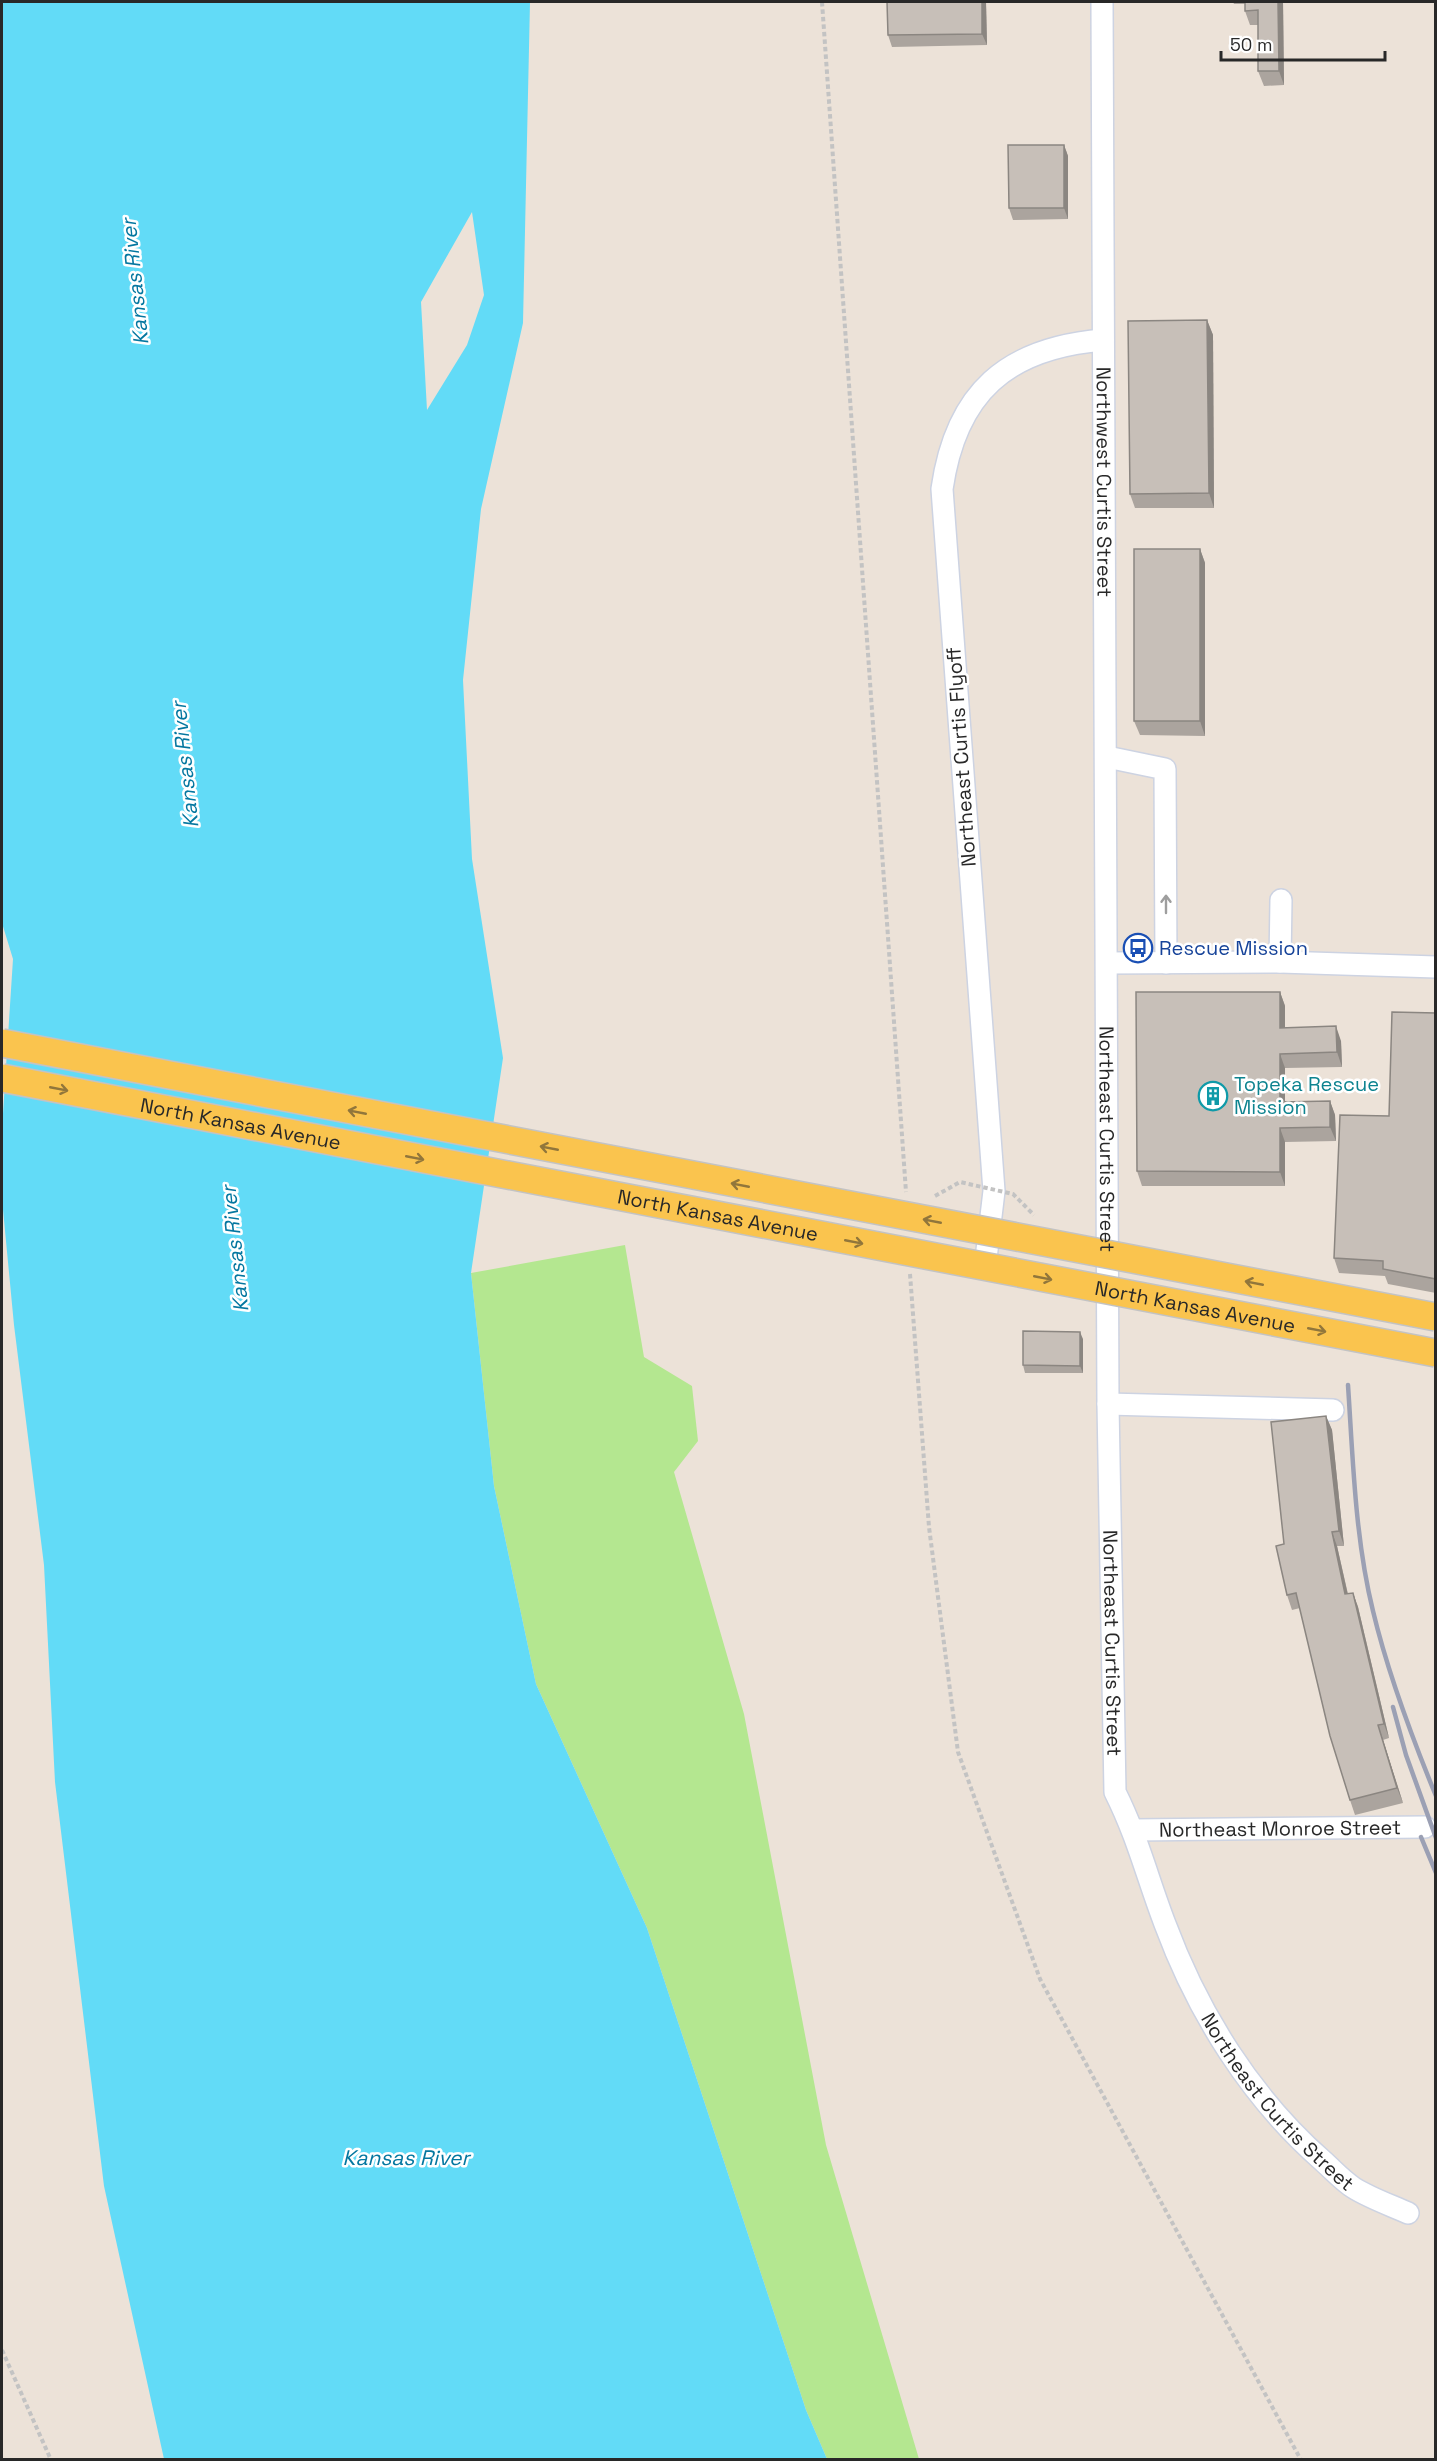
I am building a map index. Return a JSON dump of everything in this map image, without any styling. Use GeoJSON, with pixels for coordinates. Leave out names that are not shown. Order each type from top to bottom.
{"type":"FeatureCollection","features":[{"type":"Feature","properties":{"kind":"main road","name":"North Kansas Avenue"},"geometry":{"type":"LineString","coordinates":[[2,1043],[1436,1317]]}},
{"type":"Feature","properties":{"kind":"main road","name":"North Kansas Avenue"},"geometry":{"type":"LineString","coordinates":[[2,1077],[1436,1353]]}},
{"type":"Feature","properties":{"kind":"street","name":"Northwest Curtis Street"},"geometry":{"type":"LineString","coordinates":[[1102,2],[1108,963]]}},
{"type":"Feature","properties":{"kind":"street","name":"Northeast Curtis Flyoff"},"geometry":{"type":"LineString","coordinates":[[985,1267],[994,1191],[942,489],[952,442],[962,419],[994,378],[1028,356],[1051,348],[1103,340]]}},
{"type":"Feature","properties":{"kind":"street"},"geometry":{"type":"LineString","coordinates":[[1107,757],[1165,769],[1166,963]]}},
{"type":"Feature","properties":{"kind":"street"},"geometry":{"type":"LineString","coordinates":[[1280,962],[1281,900]]}},
{"type":"Feature","properties":{"kind":"street"},"geometry":{"type":"LineString","coordinates":[[1108,963],[1280,962],[1436,967]]}},
{"type":"Feature","properties":{"kind":"street","name":"Northeast Curtis Street"},"geometry":{"type":"LineString","coordinates":[[1108,963],[1108,1404],[1115,1792],[1134,1830],[1164,1923],[1187,1977],[1213,2026],[1243,2072],[1309,2149],[1353,2188],[1408,2213]]}},
{"type":"Feature","properties":{"kind":"street"},"geometry":{"type":"LineString","coordinates":[[1108,1404],[1333,1410]]}},
{"type":"Feature","properties":{"kind":"street","name":"Northeast Monroe Street"},"geometry":{"type":"LineString","coordinates":[[1134,1830],[1425,1827]]}},
{"type":"Feature","properties":{"kind":"path"},"geometry":{"type":"LineString","coordinates":[[2,2350],[51,2460]]}},
{"type":"Feature","properties":{"kind":"green space"},"geometry":{"type":"Polygon","coordinates":[[[625,1245],[644,1357],[692,1386],[698,1441],[674,1472],[744,1714],[826,2145],[919,2459],[827,2459],[806,2410],[647,1928],[536,1684],[494,1486],[471,1273],[625,1245]]]}},
{"type":"Feature","properties":{"kind":"water","name":"Kansas River"},"geometry":{"type":"Polygon","coordinates":[[[2,2],[530,2],[523,323],[481,509],[463,680],[472,859],[503,1058],[471,1273],[494,1486],[536,1684],[647,1928],[806,2410],[827,2459],[164,2459],[104,2186],[55,1782],[44,1565],[14,1325],[2,1199],[2,1129],[13,959],[2,923],[2,2]],[[472,212],[421,302],[427,410],[467,345],[484,295],[472,212]]]}},
{"type":"Feature","properties":{"kind":"building"},"geometry":{"type":"Polygon","coordinates":[[[887,2],[982,2],[982,34],[888,35],[887,2]]]}},
{"type":"Feature","properties":{"kind":"building"},"geometry":{"type":"Polygon","coordinates":[[[1245,2],[1278,2],[1279,71],[1258,71],[1258,10],[1245,11],[1245,2]]]}},
{"type":"Feature","properties":{"kind":"building"},"geometry":{"type":"Polygon","coordinates":[[[1008,145],[1064,145],[1064,208],[1009,208],[1008,145]]]}},
{"type":"Feature","properties":{"kind":"building"},"geometry":{"type":"Polygon","coordinates":[[[1207,320],[1209,493],[1130,494],[1128,321],[1207,320]]]}},
{"type":"Feature","properties":{"kind":"building"},"geometry":{"type":"Polygon","coordinates":[[[1134,549],[1200,549],[1200,721],[1134,721],[1134,549]]]}},
{"type":"Feature","properties":{"kind":"building","name":"Topeka Rescue Mission"},"geometry":{"type":"Polygon","coordinates":[[[1136,992],[1280,992],[1280,1028],[1336,1026],[1337,1052],[1280,1054],[1280,1102],[1330,1101],[1330,1127],[1280,1128],[1280,1172],[1137,1171],[1136,992]]]}},
{"type":"Feature","properties":{"kind":"building"},"geometry":{"type":"Polygon","coordinates":[[[1392,1012],[1436,1013],[1436,1279],[1383,1269],[1383,1261],[1334,1258],[1340,1115],[1389,1116],[1392,1012]]]}},
{"type":"Feature","properties":{"kind":"building"},"geometry":{"type":"Polygon","coordinates":[[[1023,1331],[1080,1332],[1080,1366],[1023,1365],[1023,1331]]]}},
{"type":"Feature","properties":{"kind":"building"},"geometry":{"type":"Polygon","coordinates":[[[1326,1416],[1339,1531],[1332,1532],[1345,1594],[1353,1593],[1384,1724],[1378,1725],[1397,1788],[1350,1800],[1330,1736],[1296,1593],[1287,1595],[1276,1546],[1284,1544],[1271,1422],[1326,1416]]]}},
{"type":"Feature","properties":{"kind":"railway"},"geometry":{"type":"LineString","coordinates":[[1348,1385],[1356,1499],[1367,1583],[1393,1681],[1436,1796]]}},
{"type":"Feature","properties":{"kind":"railway"},"geometry":{"type":"LineString","coordinates":[[1393,1707],[1406,1755],[1436,1838]]}},
{"type":"Feature","properties":{"kind":"railway"},"geometry":{"type":"LineString","coordinates":[[1421,1837],[1436,1873]]}},
{"type":"Feature","properties":{"kind":"place","name":"Rescue Mission"},"geometry":{"type":"Point","coordinates":[1138,948]}},
{"type":"Feature","properties":{"kind":"place","name":"Topeka Rescue Mission"},"geometry":{"type":"Point","coordinates":[1213,1096]}}]}
